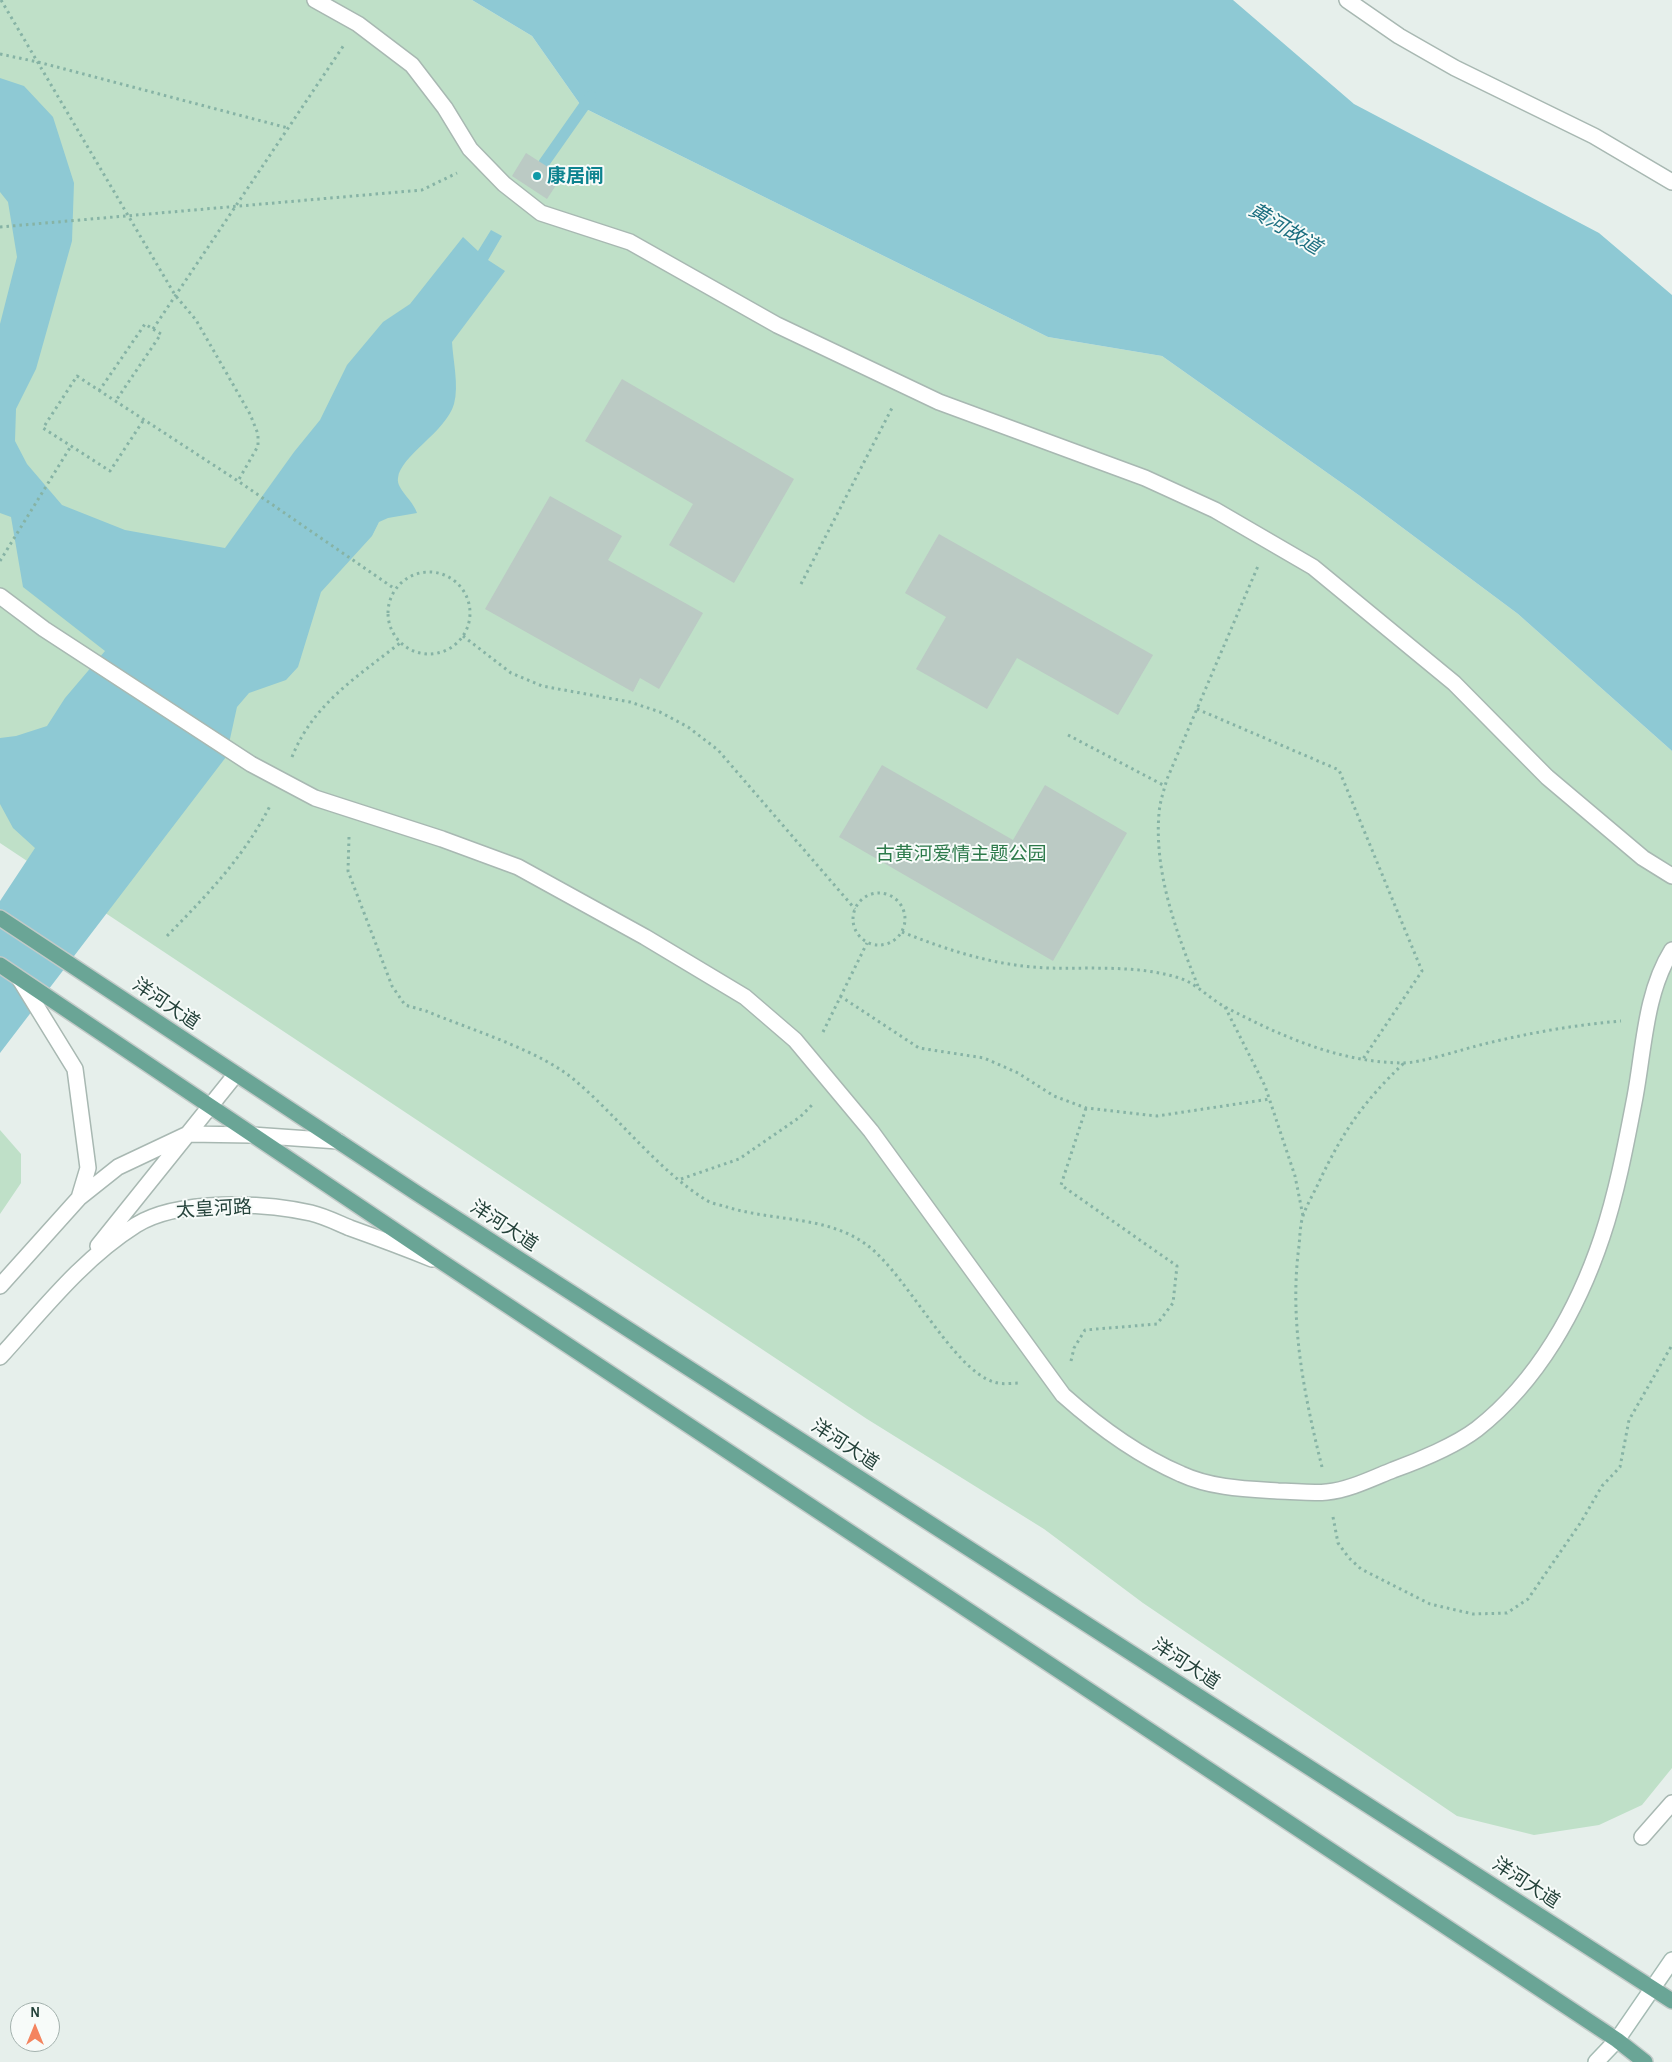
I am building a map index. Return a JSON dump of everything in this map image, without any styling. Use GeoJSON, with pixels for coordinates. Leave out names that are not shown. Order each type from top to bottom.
{"type":"FeatureCollection","features":[{"type":"Feature","properties":{"kind":"main road","name":"洋河大道"},"geometry":{"type":"LineString","coordinates":[[0,918],[338,1141],[1672,2001]]}},
{"type":"Feature","properties":{"kind":"main road"},"geometry":{"type":"LineString","coordinates":[[0,965],[445,1264],[1617,2040],[1645,2062]]}},
{"type":"Feature","properties":{"kind":"street"},"geometry":{"type":"LineString","coordinates":[[315,0],[358,24],[412,64],[445,108],[470,149],[504,184],[541,213],[630,242],[777,325],[939,402],[1145,478],[1215,510],[1313,567],[1377,617],[1454,683],[1547,777],[1643,858],[1672,876]]}},
{"type":"Feature","properties":{"kind":"street"},"geometry":{"type":"LineString","coordinates":[[1347,0],[1399,36],[1454,68],[1594,136],[1672,182]]}},
{"type":"Feature","properties":{"kind":"street"},"geometry":{"type":"LineString","coordinates":[[0,596],[44,629],[251,764],[315,798],[442,838],[518,867],[645,937],[745,997],[795,1040],[871,1131],[1063,1395],[1100,1428],[1139,1452],[1182,1475],[1214,1485],[1262,1490],[1329,1492],[1418,1460],[1476,1430],[1516,1393],[1556,1338],[1576,1301],[1602,1238],[1619,1175],[1648,1018],[1661,967],[1672,950]]}},
{"type":"Feature","properties":{"kind":"street"},"geometry":{"type":"LineString","coordinates":[[19,978],[75,1069],[88,1168],[79,1198]]}},
{"type":"Feature","properties":{"kind":"street"},"geometry":{"type":"LineString","coordinates":[[73,1277],[236,1074]]}},
{"type":"Feature","properties":{"kind":"street"},"geometry":{"type":"LineString","coordinates":[[0,1286],[79,1198],[118,1167],[188,1134],[252,1135],[338,1141]]}},
{"type":"Feature","properties":{"kind":"street","name":"太皇河路"},"geometry":{"type":"LineString","coordinates":[[0,1357],[73,1277],[105,1247],[138,1224],[170,1210],[220,1205],[281,1208],[312,1213],[445,1264]]}},
{"type":"Feature","properties":{"kind":"street"},"geometry":{"type":"LineString","coordinates":[[1642,1837],[1672,1803]]}},
{"type":"Feature","properties":{"kind":"street"},"geometry":{"type":"LineString","coordinates":[[1596,2062],[1617,2040],[1672,1960]]}},
{"type":"Feature","properties":{"kind":"path"},"geometry":{"type":"LineString","coordinates":[[1,0],[175,295],[196,320],[250,414],[258,434],[258,446],[238,481]]}},
{"type":"Feature","properties":{"kind":"path"},"geometry":{"type":"LineString","coordinates":[[153,329],[358,24]]}},
{"type":"Feature","properties":{"kind":"path"},"geometry":{"type":"LineString","coordinates":[[0,54],[38,62],[288,128]]}},
{"type":"Feature","properties":{"kind":"path"},"geometry":{"type":"LineString","coordinates":[[1,227],[422,190],[482,161]]}},
{"type":"Feature","properties":{"kind":"path"},"geometry":{"type":"LineString","coordinates":[[99,392],[145,324],[161,334],[115,402]]}},
{"type":"Feature","properties":{"kind":"path"},"geometry":{"type":"LineString","coordinates":[[143,421],[110,471],[43,428],[77,376],[143,421],[246,486],[395,589]]}},
{"type":"Feature","properties":{"kind":"path"},"geometry":{"type":"LineString","coordinates":[[801,584],[904,386]]}},
{"type":"Feature","properties":{"kind":"path"},"geometry":{"type":"LineString","coordinates":[[0,561],[71,446]]}},
{"type":"Feature","properties":{"kind":"path"},"geometry":{"type":"LineString","coordinates":[[1198,986],[1181,945],[1165,886],[1158,839],[1160,811],[1165,786],[1269,540]]}},
{"type":"Feature","properties":{"kind":"path"},"geometry":{"type":"LineString","coordinates":[[422,572],[435,572],[448,576],[458,584],[466,596],[470,609],[469,623],[463,636],[453,646],[440,652],[426,654],[412,650],[400,643],[392,632],[388,620],[388,607],[395,589],[410,576],[422,572]]}},
{"type":"Feature","properties":{"kind":"path"},"geometry":{"type":"LineString","coordinates":[[463,636],[511,673],[542,686],[630,702],[660,712],[688,727],[718,750],[854,910]]}},
{"type":"Feature","properties":{"kind":"path"},"geometry":{"type":"LineString","coordinates":[[1197,709],[1339,770],[1422,971],[1363,1059]]}},
{"type":"Feature","properties":{"kind":"path"},"geometry":{"type":"LineString","coordinates":[[1068,735],[1165,786]]}},
{"type":"Feature","properties":{"kind":"path"},"geometry":{"type":"LineString","coordinates":[[350,809],[348,871],[392,986],[405,1005],[426,1011],[548,1062],[578,1082],[658,1161],[707,1201],[738,1210],[805,1221],[843,1230],[868,1246],[893,1269],[965,1364],[994,1382],[1026,1384],[1050,1377]]}},
{"type":"Feature","properties":{"kind":"path"},"geometry":{"type":"LineString","coordinates":[[882,893],[890,896],[902,908],[905,924],[902,932],[889,944],[880,946],[867,942],[857,935],[853,926],[854,910],[866,896],[882,893]]}},
{"type":"Feature","properties":{"kind":"path"},"geometry":{"type":"LineString","coordinates":[[902,932],[954,953],[1001,964],[1144,971],[1177,977],[1198,986],[1225,1007],[1302,1044],[1347,1057],[1363,1059],[1404,1063],[1540,1031],[1648,1018]]}},
{"type":"Feature","properties":{"kind":"path"},"geometry":{"type":"LineString","coordinates":[[810,1057],[867,942]]}},
{"type":"Feature","properties":{"kind":"path"},"geometry":{"type":"LineString","coordinates":[[840,996],[919,1048],[984,1058],[1018,1073],[1054,1096],[1086,1108],[1156,1116],[1270,1099]]}},
{"type":"Feature","properties":{"kind":"path"},"geometry":{"type":"LineString","coordinates":[[1225,1007],[1270,1099],[1295,1176],[1303,1216]]}},
{"type":"Feature","properties":{"kind":"path"},"geometry":{"type":"LineString","coordinates":[[1404,1063],[1374,1091],[1349,1125],[1331,1156],[1303,1216],[1295,1275],[1296,1320],[1302,1378],[1310,1420],[1329,1492],[1338,1543],[1349,1558],[1361,1569],[1430,1604],[1473,1614],[1507,1612],[1528,1599],[1581,1522],[1602,1486],[1620,1467],[1629,1420],[1672,1345]]}},
{"type":"Feature","properties":{"kind":"path"},"geometry":{"type":"LineString","coordinates":[[680,1179],[739,1159],[800,1117],[833,1084]]}},
{"type":"Feature","properties":{"kind":"path"},"geometry":{"type":"LineString","coordinates":[[1063,1395],[1074,1348],[1085,1330],[1156,1324],[1173,1303],[1177,1266],[1061,1185],[1086,1108]]}},
{"type":"Feature","properties":{"kind":"green space","name":"古黄河爱情主题公园"},"geometry":{"type":"Polygon","coordinates":[[[0,0],[472,0],[532,36],[582,107],[1048,337],[1162,356],[1360,496],[1518,614],[1672,751],[1672,1768],[1642,1805],[1599,1825],[1534,1835],[1457,1816],[1143,1603],[1044,1529],[867,1419],[0,843],[0,0]]]}},
{"type":"Feature","properties":{"kind":"green space"},"geometry":{"type":"Polygon","coordinates":[[[0,1130],[21,1154],[21,1183],[0,1214],[0,1130]]]}},
{"type":"Feature","properties":{"kind":"water","name":"黄河故道"},"geometry":{"type":"Polygon","coordinates":[[[472,0],[1233,0],[1354,104],[1599,233],[1672,295],[1672,751],[1518,614],[1360,496],[1162,356],[1048,337],[582,107],[532,36],[472,0]]]}},
{"type":"Feature","properties":{"kind":"water"},"geometry":{"type":"Polygon","coordinates":[[[0,78],[24,86],[53,117],[74,183],[72,241],[36,369],[16,409],[15,441],[27,464],[62,505],[125,530],[225,548],[294,452],[320,420],[347,365],[383,322],[410,304],[463,237],[478,251],[491,230],[502,236],[488,260],[505,271],[452,342],[456,389],[454,404],[449,414],[442,424],[406,461],[398,478],[402,490],[417,513],[388,518],[379,522],[372,536],[321,592],[298,667],[286,680],[249,693],[237,707],[226,757],[0,1053],[0,901],[35,848],[13,828],[0,804],[0,738],[16,736],[47,726],[65,698],[105,651],[23,587],[11,517],[0,513],[0,324],[17,257],[8,202],[0,192],[0,78]]]}},
{"type":"Feature","properties":{"kind":"building","name":"康居闸"},"geometry":{"type":"Polygon","coordinates":[[[526,153],[562,176],[547,199],[512,176],[526,153]]]}},
{"type":"Feature","properties":{"kind":"building"},"geometry":{"type":"Polygon","coordinates":[[[622,379],[794,479],[734,583],[669,545],[693,504],[585,441],[622,379]]]}},
{"type":"Feature","properties":{"kind":"building"},"geometry":{"type":"Polygon","coordinates":[[[550,496],[622,536],[608,560],[703,613],[659,689],[640,678],[633,692],[485,609],[550,496]]]}},
{"type":"Feature","properties":{"kind":"building"},"geometry":{"type":"Polygon","coordinates":[[[939,534],[1153,655],[1118,715],[1017,658],[987,709],[916,669],[946,617],[905,593],[939,534]]]}},
{"type":"Feature","properties":{"kind":"building"},"geometry":{"type":"Polygon","coordinates":[[[882,765],[1013,840],[1045,785],[1127,833],[1053,961],[839,837],[882,765]]]}},
{"type":"Feature","properties":{"kind":"waterway"},"geometry":{"type":"LineString","coordinates":[[544,163],[591,96]]}},
{"type":"Feature","properties":{"kind":"place","name":"康居闸"},"geometry":{"type":"Point","coordinates":[537,176]}}]}
